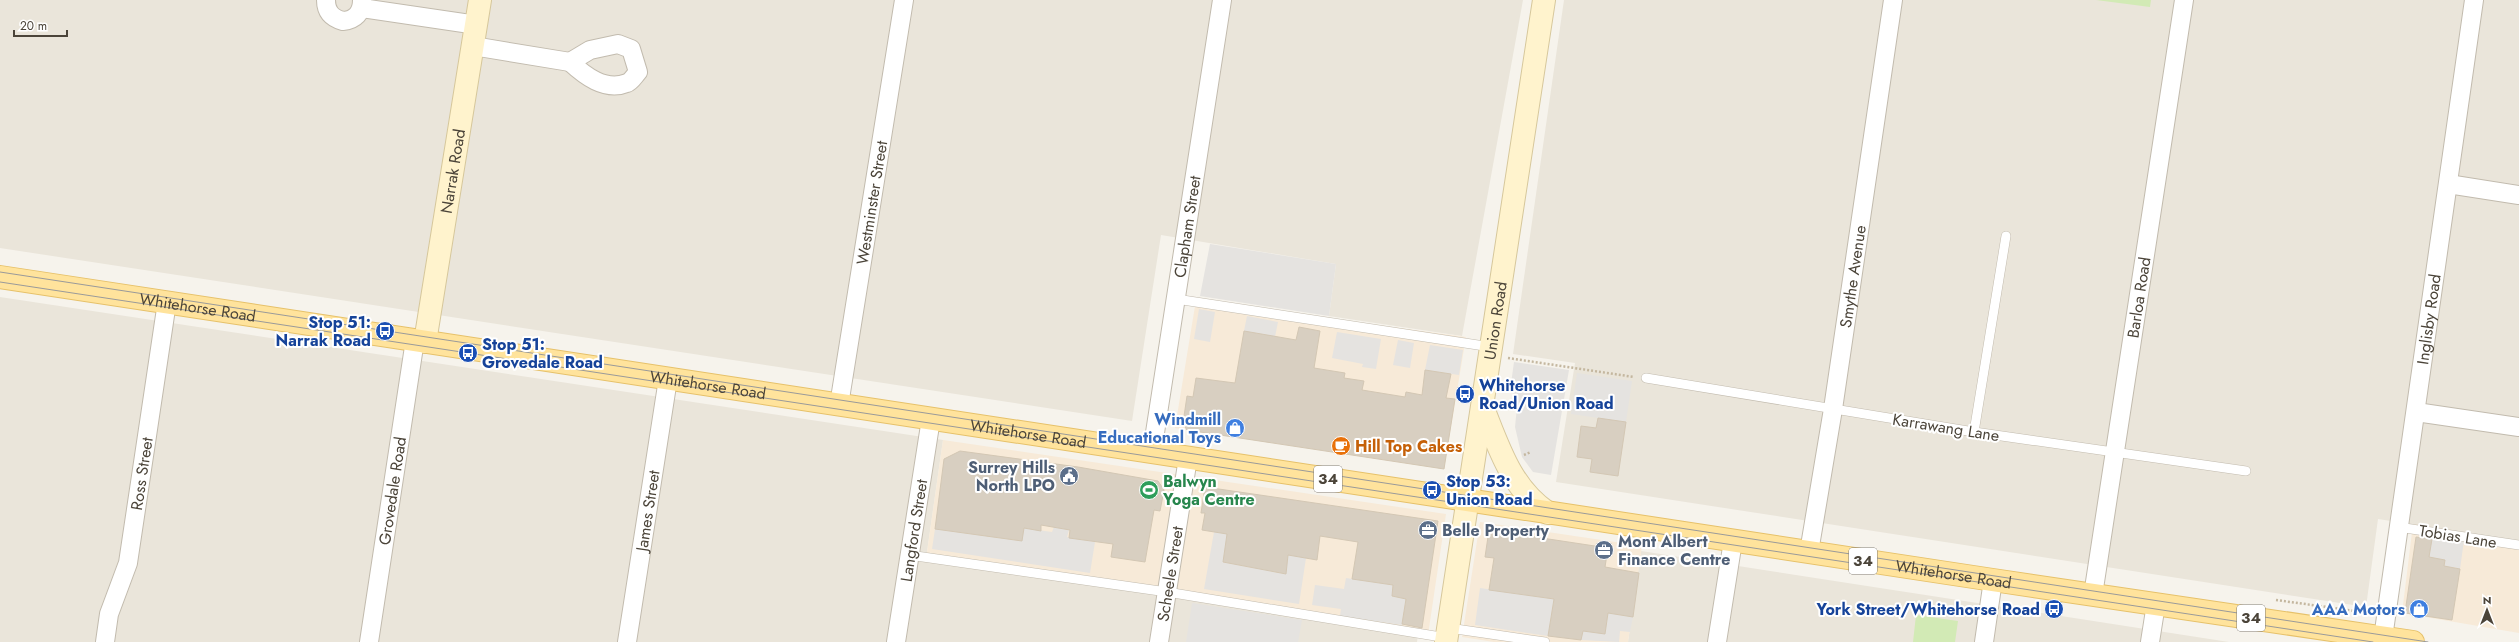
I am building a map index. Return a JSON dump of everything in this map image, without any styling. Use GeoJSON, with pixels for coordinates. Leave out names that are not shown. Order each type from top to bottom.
{"type":"FeatureCollection","features":[{"type":"Feature","properties":{"kind":"main road","name":"Narrak Road"},"geometry":{"type":"LineString","coordinates":[[420,341],[477,24],[480,0]]}},
{"type":"Feature","properties":{"kind":"main road","name":"Union Road"},"geometry":{"type":"LineString","coordinates":[[1447,636],[1544,0]]}},
{"type":"Feature","properties":{"kind":"main road","name":"Whitehorse Road"},"geometry":{"type":"LineString","coordinates":[[0,277],[1732,541],[2413,642]]}},
{"type":"Feature","properties":{"kind":"main road"},"geometry":{"type":"LineString","coordinates":[[1483,407],[1505,463],[1515,480],[1539,507],[1548,513]]}},
{"type":"Feature","properties":{"kind":"street"},"geometry":{"type":"LineString","coordinates":[[326,0],[328,11],[331,16],[343,21],[355,17],[362,4],[477,24]]}},
{"type":"Feature","properties":{"kind":"street","name":"Westminster Street"},"geometry":{"type":"LineString","coordinates":[[839,405],[904,0]]}},
{"type":"Feature","properties":{"kind":"street","name":"Clapham Street"},"geometry":{"type":"LineString","coordinates":[[1152,452],[1222,0]]}},
{"type":"Feature","properties":{"kind":"street","name":"Smythe Avenue"},"geometry":{"type":"LineString","coordinates":[[1809,552],[1832,409],[1893,0]]}},
{"type":"Feature","properties":{"kind":"street","name":"Barloa Road"},"geometry":{"type":"LineString","coordinates":[[2093,595],[2184,0]]}},
{"type":"Feature","properties":{"kind":"street","name":"Inglisby Road"},"geometry":{"type":"LineString","coordinates":[[2383,638],[2474,0]]}},
{"type":"Feature","properties":{"kind":"street"},"geometry":{"type":"LineString","coordinates":[[473,46],[570,62]]}},
{"type":"Feature","properties":{"kind":"street"},"geometry":{"type":"LineString","coordinates":[[2448,184],[2519,195]]}},
{"type":"Feature","properties":{"kind":"street","name":"Ross Street"},"geometry":{"type":"LineString","coordinates":[[105,642],[110,614],[128,563],[167,302]]}},
{"type":"Feature","properties":{"kind":"street","name":"Grovedale Road"},"geometry":{"type":"LineString","coordinates":[[369,642],[420,341]]}},
{"type":"Feature","properties":{"kind":"street","name":"James Street"},"geometry":{"type":"LineString","coordinates":[[627,642],[668,379]]}},
{"type":"Feature","properties":{"kind":"street"},"geometry":{"type":"LineString","coordinates":[[2416,412],[2519,427]]}},
{"type":"Feature","properties":{"kind":"street","name":"Langford Street"},"geometry":{"type":"LineString","coordinates":[[896,642],[931,419]]}},
{"type":"Feature","properties":{"kind":"street","name":"Scheele Street"},"geometry":{"type":"LineString","coordinates":[[1159,642],[1188,458]]}},
{"type":"Feature","properties":{"kind":"street"},"geometry":{"type":"LineString","coordinates":[[1717,642],[1732,541]]}},
{"type":"Feature","properties":{"kind":"street"},"geometry":{"type":"LineString","coordinates":[[1984,642],[1993,580]]}},
{"type":"Feature","properties":{"kind":"street"},"geometry":{"type":"LineString","coordinates":[[2150,642],[2156,604]]}},
{"type":"Feature","properties":{"kind":"lane"},"geometry":{"type":"LineString","coordinates":[[1974,432],[2006,236]]}},
{"type":"Feature","properties":{"kind":"lane"},"geometry":{"type":"LineString","coordinates":[[1176,299],[1491,351]]}},
{"type":"Feature","properties":{"kind":"lane","name":"Karrawang Lane"},"geometry":{"type":"LineString","coordinates":[[1646,378],[1974,432],[2246,472]]}},
{"type":"Feature","properties":{"kind":"lane","name":"Tobias Lane"},"geometry":{"type":"LineString","coordinates":[[2398,527],[2519,545]]}},
{"type":"Feature","properties":{"kind":"lane"},"geometry":{"type":"LineString","coordinates":[[909,555],[1167,592],[1447,636],[1545,642]]}},
{"type":"Feature","properties":{"kind":"path"},"geometry":{"type":"LineString","coordinates":[[1491,351],[1646,378]]}},
{"type":"Feature","properties":{"kind":"shaded area"},"geometry":{"type":"Polygon","coordinates":[[[0,0],[1523,0],[1462,336],[1329,316],[1336,264],[1161,235],[1132,421],[0,248],[0,0]]]}},
{"type":"Feature","properties":{"kind":"shaded area"},"geometry":{"type":"Polygon","coordinates":[[[1564,0],[2519,0],[2519,541],[2378,519],[2366,607],[1556,482],[1575,363],[1513,354],[1564,0]]]}},
{"type":"Feature","properties":{"kind":"shaded area"},"geometry":{"type":"Polygon","coordinates":[[[1210,244],[1336,264],[1329,316],[1200,296],[1210,244]]]}},
{"type":"Feature","properties":{"kind":"shaded area"},"geometry":{"type":"Polygon","coordinates":[[[0,297],[943,440],[926,559],[1418,634],[1417,642],[0,642],[0,297]]]}},
{"type":"Feature","properties":{"kind":"shaded area"},"geometry":{"type":"Polygon","coordinates":[[[1196,300],[1466,337],[1444,469],[1175,428],[1196,300]]]}},
{"type":"Feature","properties":{"kind":"shaded area"},"geometry":{"type":"Polygon","coordinates":[[[1199,309],[1215,312],[1210,342],[1194,339],[1199,309]]]}},
{"type":"Feature","properties":{"kind":"shaded area"},"geometry":{"type":"Polygon","coordinates":[[[1247,316],[1278,322],[1275,337],[1244,331],[1247,316]]]}},
{"type":"Feature","properties":{"kind":"shaded area"},"geometry":{"type":"Polygon","coordinates":[[[1337,332],[1381,339],[1376,369],[1362,367],[1363,364],[1332,358],[1337,332]]]}},
{"type":"Feature","properties":{"kind":"shaded area"},"geometry":{"type":"Polygon","coordinates":[[[1398,340],[1414,343],[1410,368],[1393,365],[1398,340]]]}},
{"type":"Feature","properties":{"kind":"shaded area"},"geometry":{"type":"Polygon","coordinates":[[[1430,345],[1463,350],[1459,375],[1425,370],[1430,345]]]}},
{"type":"Feature","properties":{"kind":"shaded area"},"geometry":{"type":"Polygon","coordinates":[[[1514,362],[1569,370],[1551,475],[1533,472],[1522,457],[1515,427],[1518,397],[1510,391],[1514,362]]]}},
{"type":"Feature","properties":{"kind":"shaded area"},"geometry":{"type":"Polygon","coordinates":[[[1577,373],[1632,381],[1626,422],[1571,414],[1577,373]]]}},
{"type":"Feature","properties":{"kind":"shaded area"},"geometry":{"type":"Polygon","coordinates":[[[943,440],[1446,514],[1428,635],[926,559],[943,440]]]}},
{"type":"Feature","properties":{"kind":"shaded area"},"geometry":{"type":"Polygon","coordinates":[[[1480,522],[1642,546],[1628,642],[1494,642],[1462,637],[1480,522]]]}},
{"type":"Feature","properties":{"kind":"shaded area"},"geometry":{"type":"Polygon","coordinates":[[[2413,524],[2519,541],[2519,633],[2402,613],[2413,524]]]}},
{"type":"Feature","properties":{"kind":"shaded area"},"geometry":{"type":"Polygon","coordinates":[[[1054,527],[1069,530],[1067,537],[1095,542],[1090,573],[932,549],[935,529],[1021,541],[1024,528],[1052,532],[1054,527]]]}},
{"type":"Feature","properties":{"kind":"shaded area"},"geometry":{"type":"Polygon","coordinates":[[[1214,532],[1227,534],[1223,562],[1253,568],[1273,547],[1269,571],[1285,574],[1288,555],[1306,558],[1299,604],[1204,589],[1214,532]]]}},
{"type":"Feature","properties":{"kind":"shaded area"},"geometry":{"type":"Polygon","coordinates":[[[2432,535],[2464,540],[2460,569],[2452,567],[2443,572],[2445,560],[2429,557],[2432,535]]]}},
{"type":"Feature","properties":{"kind":"shaded area"},"geometry":{"type":"Polygon","coordinates":[[[1641,551],[2229,642],[1628,642],[1641,551]]]}},
{"type":"Feature","properties":{"kind":"shaded area"},"geometry":{"type":"Polygon","coordinates":[[[1346,578],[1393,585],[1392,596],[1406,599],[1402,625],[1340,616],[1341,609],[1312,605],[1315,585],[1344,589],[1346,578]]]}},
{"type":"Feature","properties":{"kind":"shaded area"},"geometry":{"type":"Polygon","coordinates":[[[1480,588],[1554,599],[1548,636],[1475,625],[1480,588]]]}},
{"type":"Feature","properties":{"kind":"shaded area"},"geometry":{"type":"Polygon","coordinates":[[[1192,603],[1302,620],[1298,642],[1186,642],[1192,603]]]}},
{"type":"Feature","properties":{"kind":"shaded area"},"geometry":{"type":"Polygon","coordinates":[[[1608,613],[1633,617],[1630,632],[1620,631],[1619,642],[1581,640],[1583,631],[1605,634],[1608,613]]]}},
{"type":"Feature","properties":{"kind":"green space"},"geometry":{"type":"Polygon","coordinates":[[[2096,0],[2151,0],[2150,7],[2096,0]]]}},
{"type":"Feature","properties":{"kind":"green space"},"geometry":{"type":"Polygon","coordinates":[[[1916,615],[1958,621],[1955,642],[1913,642],[1916,615]]]}},
{"type":"Feature","properties":{"kind":"building"},"geometry":{"type":"Polygon","coordinates":[[[1299,327],[1320,331],[1314,368],[1345,373],[1344,378],[1364,381],[1362,390],[1405,397],[1406,392],[1422,395],[1425,370],[1451,374],[1446,398],[1455,399],[1444,469],[1187,430],[1183,423],[1187,396],[1193,397],[1196,378],[1235,383],[1244,331],[1296,340],[1299,327]]]}},
{"type":"Feature","properties":{"kind":"building"},"geometry":{"type":"Polygon","coordinates":[[[1598,418],[1626,422],[1618,476],[1590,472],[1592,459],[1577,457],[1581,426],[1596,428],[1598,418]]]}},
{"type":"Feature","properties":{"kind":"building"},"geometry":{"type":"Polygon","coordinates":[[[960,451],[1078,467],[1158,481],[1164,490],[1160,511],[1154,510],[1145,562],[1111,557],[1113,544],[1069,538],[1070,530],[1041,525],[1041,531],[1024,528],[1022,541],[935,529],[944,459],[960,451]]]}},
{"type":"Feature","properties":{"kind":"building"},"geometry":{"type":"Polygon","coordinates":[[[1205,487],[1438,521],[1422,628],[1402,624],[1406,599],[1392,596],[1393,585],[1352,579],[1358,542],[1320,536],[1317,560],[1288,555],[1286,574],[1223,562],[1227,534],[1202,530],[1205,513],[1201,513],[1205,487]]]}},
{"type":"Feature","properties":{"kind":"building"},"geometry":{"type":"Polygon","coordinates":[[[1489,530],[1608,548],[1605,567],[1639,573],[1633,617],[1608,613],[1605,634],[1583,631],[1581,640],[1548,636],[1554,599],[1489,590],[1494,558],[1485,557],[1489,530]]]}},
{"type":"Feature","properties":{"kind":"building"},"geometry":{"type":"Polygon","coordinates":[[[2416,537],[2432,539],[2429,557],[2445,560],[2444,566],[2460,569],[2452,620],[2405,613],[2416,537]]]}},
{"type":"Feature","properties":{"kind":"tram line"},"geometry":{"type":"LineString","coordinates":[[0,272],[2428,642]]}},
{"type":"Feature","properties":{"kind":"tram line"},"geometry":{"type":"LineString","coordinates":[[0,282],[2373,642]]}},
{"type":"Feature","properties":{"kind":"place","name":"Stop 51: Narrak Road"},"geometry":{"type":"Point","coordinates":[385,331]}},
{"type":"Feature","properties":{"kind":"place","name":"Stop 51: Grovedale Road"},"geometry":{"type":"Point","coordinates":[468,353]}},
{"type":"Feature","properties":{"kind":"place","name":"Whitehorse Road/Union Road"},"geometry":{"type":"Point","coordinates":[1465,394]}},
{"type":"Feature","properties":{"kind":"place","name":"Windmill Educational Toys"},"geometry":{"type":"Point","coordinates":[1235,428]}},
{"type":"Feature","properties":{"kind":"place","name":"Hill Top Cakes"},"geometry":{"type":"Point","coordinates":[1341,446]}},
{"type":"Feature","properties":{"kind":"place","name":"Surrey Hills North LPO"},"geometry":{"type":"Point","coordinates":[1069,476]}},
{"type":"Feature","properties":{"kind":"place","name":"Balwyn Yoga Centre"},"geometry":{"type":"Point","coordinates":[1149,490]}},
{"type":"Feature","properties":{"kind":"place","name":"Stop 53: Union Road"},"geometry":{"type":"Point","coordinates":[1432,490]}},
{"type":"Feature","properties":{"kind":"place","name":"Belle Property"},"geometry":{"type":"Point","coordinates":[1428,530]}},
{"type":"Feature","properties":{"kind":"place","name":"Mont Albert Finance Centre"},"geometry":{"type":"Point","coordinates":[1604,550]}},
{"type":"Feature","properties":{"kind":"place","name":"York Street/Whitehorse Road"},"geometry":{"type":"Point","coordinates":[2054,609]}},
{"type":"Feature","properties":{"kind":"place","name":"AAA Motors"},"geometry":{"type":"Point","coordinates":[2419,609]}}]}
